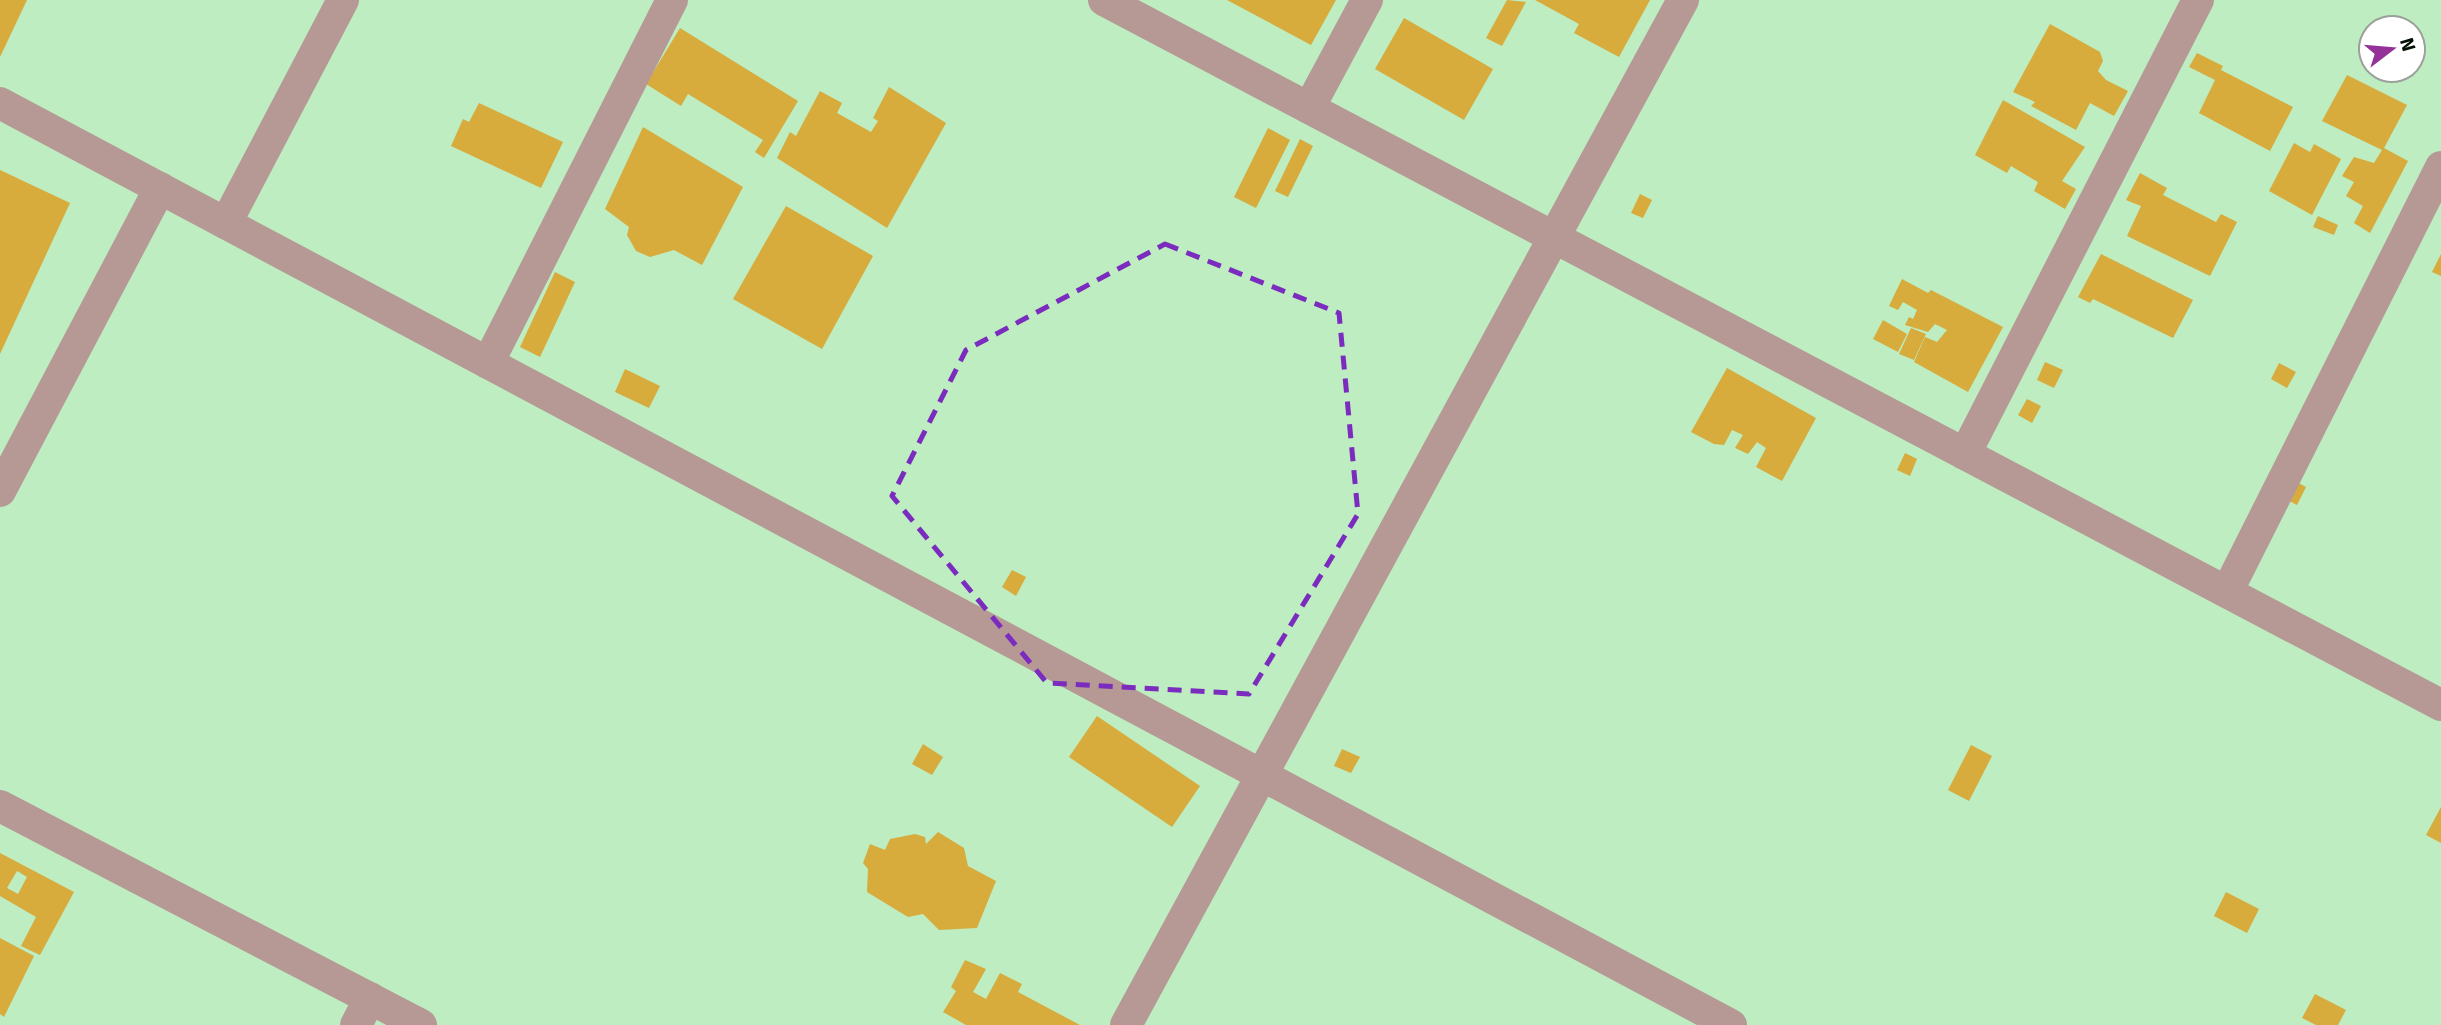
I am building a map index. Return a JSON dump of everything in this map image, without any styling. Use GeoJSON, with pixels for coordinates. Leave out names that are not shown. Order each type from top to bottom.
{"type":"FeatureCollection","features":[{"type":"Feature","properties":{"kind":"street"},"geometry":{"type":"LineString","coordinates":[[226,223],[343,0]]}},
{"type":"Feature","properties":{"kind":"street"},"geometry":{"type":"LineString","coordinates":[[488,363],[671,0]]}},
{"type":"Feature","properties":{"kind":"street"},"geometry":{"type":"LineString","coordinates":[[1104,0],[2441,705]]}},
{"type":"Feature","properties":{"kind":"street"},"geometry":{"type":"LineString","coordinates":[[1309,108],[1367,0]]}},
{"type":"Feature","properties":{"kind":"street"},"geometry":{"type":"LineString","coordinates":[[1126,1025],[1683,0]]}},
{"type":"Feature","properties":{"kind":"street"},"geometry":{"type":"LineString","coordinates":[[1965,454],[2198,0]]}},
{"type":"Feature","properties":{"kind":"street"},"geometry":{"type":"LineString","coordinates":[[0,103],[1731,1025]]}},
{"type":"Feature","properties":{"kind":"street"},"geometry":{"type":"LineString","coordinates":[[2227,592],[2441,167]]}},
{"type":"Feature","properties":{"kind":"street"},"geometry":{"type":"LineString","coordinates":[[0,491],[160,188]]}},
{"type":"Feature","properties":{"kind":"street"},"geometry":{"type":"LineString","coordinates":[[0,806],[363,1011],[421,1025]]}},
{"type":"Feature","properties":{"kind":"highlighted area"},"geometry":{"type":"Polygon","coordinates":[[[1165,244],[1339,313],[1358,514],[1249,694],[1047,683],[892,496],[966,350],[1165,244]]]}},
{"type":"Feature","properties":{"kind":"building"},"geometry":{"type":"Polygon","coordinates":[[[0,0],[27,0],[0,57],[0,0]]]}},
{"type":"Feature","properties":{"kind":"building"},"geometry":{"type":"Polygon","coordinates":[[[1227,0],[1336,0],[1311,45],[1227,0]]]}},
{"type":"Feature","properties":{"kind":"building"},"geometry":{"type":"Polygon","coordinates":[[[1507,0],[1526,2],[1502,46],[1486,38],[1507,0]]]}},
{"type":"Feature","properties":{"kind":"building"},"geometry":{"type":"Polygon","coordinates":[[[1535,0],[1650,0],[1619,57],[1574,33],[1579,24],[1535,0]]]}},
{"type":"Feature","properties":{"kind":"building"},"geometry":{"type":"Polygon","coordinates":[[[1404,18],[1493,69],[1464,120],[1375,69],[1404,18]]]}},
{"type":"Feature","properties":{"kind":"building"},"geometry":{"type":"Polygon","coordinates":[[[2050,24],[2100,52],[2103,61],[2098,71],[2106,80],[2128,91],[2114,116],[2090,103],[2076,130],[2031,106],[2035,102],[2013,92],[2050,24]]]}},
{"type":"Feature","properties":{"kind":"building"},"geometry":{"type":"Polygon","coordinates":[[[680,28],[798,101],[764,158],[755,152],[763,140],[688,94],[681,106],[646,84],[680,28]]]}},
{"type":"Feature","properties":{"kind":"building"},"geometry":{"type":"Polygon","coordinates":[[[2197,53],[2223,66],[2221,70],[2293,107],[2270,151],[2199,113],[2215,80],[2189,67],[2197,53]]]}},
{"type":"Feature","properties":{"kind":"building"},"geometry":{"type":"Polygon","coordinates":[[[2347,75],[2357,80],[2357,84],[2365,84],[2407,105],[2384,148],[2408,161],[2370,233],[2354,223],[2363,206],[2346,196],[2354,182],[2342,176],[2354,157],[2374,163],[2382,150],[2322,121],[2347,75]]]}},
{"type":"Feature","properties":{"kind":"building"},"geometry":{"type":"Polygon","coordinates":[[[889,87],[946,123],[887,228],[777,158],[790,132],[796,136],[820,91],[842,103],[837,113],[871,132],[878,121],[873,118],[889,87]]]}},
{"type":"Feature","properties":{"kind":"building"},"geometry":{"type":"Polygon","coordinates":[[[2003,100],[2085,147],[2062,181],[2076,189],[2065,209],[2034,191],[2038,182],[2011,166],[2007,173],[1975,155],[2003,100]]]}},
{"type":"Feature","properties":{"kind":"building"},"geometry":{"type":"Polygon","coordinates":[[[479,103],[563,142],[541,188],[451,146],[463,119],[469,122],[479,103]]]}},
{"type":"Feature","properties":{"kind":"building"},"geometry":{"type":"Polygon","coordinates":[[[643,127],[743,187],[702,265],[674,250],[650,257],[636,251],[627,235],[629,227],[605,209],[643,127]]]}},
{"type":"Feature","properties":{"kind":"building"},"geometry":{"type":"Polygon","coordinates":[[[1268,128],[1290,140],[1256,208],[1234,197],[1268,128]]]}},
{"type":"Feature","properties":{"kind":"building"},"geometry":{"type":"Polygon","coordinates":[[[1300,139],[1313,146],[1288,197],[1275,191],[1300,139]]]}},
{"type":"Feature","properties":{"kind":"building"},"geometry":{"type":"Polygon","coordinates":[[[2294,143],[2310,152],[2314,144],[2341,159],[2312,215],[2269,191],[2294,143]]]}},
{"type":"Feature","properties":{"kind":"building"},"geometry":{"type":"Polygon","coordinates":[[[0,170],[70,203],[0,354],[0,170]]]}},
{"type":"Feature","properties":{"kind":"building"},"geometry":{"type":"Polygon","coordinates":[[[2140,173],[2167,188],[2163,195],[2216,222],[2221,214],[2237,222],[2210,276],[2127,236],[2141,206],[2126,200],[2140,173]]]}},
{"type":"Feature","properties":{"kind":"building"},"geometry":{"type":"Polygon","coordinates":[[[1640,194],[1652,200],[1643,218],[1631,213],[1640,194]]]}},
{"type":"Feature","properties":{"kind":"building"},"geometry":{"type":"Polygon","coordinates":[[[786,206],[873,256],[822,349],[733,299],[786,206]]]}},
{"type":"Feature","properties":{"kind":"building"},"geometry":{"type":"Polygon","coordinates":[[[2318,216],[2338,225],[2334,235],[2313,227],[2318,216]]]}},
{"type":"Feature","properties":{"kind":"building"},"geometry":{"type":"Polygon","coordinates":[[[2101,254],[2193,300],[2173,338],[2093,299],[2090,303],[2078,297],[2101,254]]]}},
{"type":"Feature","properties":{"kind":"building"},"geometry":{"type":"Polygon","coordinates":[[[2441,254],[2441,276],[2432,272],[2441,254]]]}},
{"type":"Feature","properties":{"kind":"building"},"geometry":{"type":"Polygon","coordinates":[[[555,272],[575,282],[540,357],[520,347],[555,272]]]}},
{"type":"Feature","properties":{"kind":"building"},"geometry":{"type":"Polygon","coordinates":[[[1902,279],[1928,293],[1931,290],[2003,327],[1968,392],[1914,362],[1925,337],[1937,342],[1947,330],[1935,324],[1928,332],[1905,325],[1909,317],[1913,319],[1917,310],[1903,302],[1898,310],[1889,306],[1902,279]]]}},
{"type":"Feature","properties":{"kind":"building"},"geometry":{"type":"Polygon","coordinates":[[[1883,320],[1907,334],[1898,352],[1873,339],[1883,320]]]}},
{"type":"Feature","properties":{"kind":"building"},"geometry":{"type":"Polygon","coordinates":[[[1911,328],[1926,334],[1914,360],[1899,354],[1911,328]]]}},
{"type":"Feature","properties":{"kind":"building"},"geometry":{"type":"Polygon","coordinates":[[[2045,362],[2063,370],[2054,388],[2037,380],[2045,362]]]}},
{"type":"Feature","properties":{"kind":"building"},"geometry":{"type":"Polygon","coordinates":[[[2279,363],[2296,372],[2287,388],[2271,379],[2279,363]]]}},
{"type":"Feature","properties":{"kind":"building"},"geometry":{"type":"Polygon","coordinates":[[[1727,368],[1816,418],[1782,481],[1756,467],[1766,448],[1757,442],[1748,454],[1735,448],[1743,435],[1732,430],[1724,445],[1714,444],[1691,432],[1727,368]]]}},
{"type":"Feature","properties":{"kind":"building"},"geometry":{"type":"Polygon","coordinates":[[[625,369],[660,386],[649,408],[615,392],[625,369]]]}},
{"type":"Feature","properties":{"kind":"building"},"geometry":{"type":"Polygon","coordinates":[[[2027,399],[2041,406],[2032,423],[2018,415],[2027,399]]]}},
{"type":"Feature","properties":{"kind":"building"},"geometry":{"type":"Polygon","coordinates":[[[1905,453],[1917,459],[1910,476],[1897,470],[1905,453]]]}},
{"type":"Feature","properties":{"kind":"building"},"geometry":{"type":"Polygon","coordinates":[[[2291,479],[2306,487],[2297,505],[2282,497],[2291,479]]]}},
{"type":"Feature","properties":{"kind":"building"},"geometry":{"type":"Polygon","coordinates":[[[1012,570],[1026,577],[1016,596],[1002,587],[1012,570]]]}},
{"type":"Feature","properties":{"kind":"building"},"geometry":{"type":"Polygon","coordinates":[[[1097,716],[1200,786],[1172,827],[1069,757],[1097,716]]]}},
{"type":"Feature","properties":{"kind":"building"},"geometry":{"type":"Polygon","coordinates":[[[923,744],[943,757],[932,775],[912,764],[923,744]]]}},
{"type":"Feature","properties":{"kind":"building"},"geometry":{"type":"Polygon","coordinates":[[[1971,745],[1992,756],[1969,801],[1948,790],[1971,745]]]}},
{"type":"Feature","properties":{"kind":"building"},"geometry":{"type":"Polygon","coordinates":[[[1342,749],[1360,757],[1351,773],[1334,766],[1342,749]]]}},
{"type":"Feature","properties":{"kind":"building"},"geometry":{"type":"Polygon","coordinates":[[[2441,807],[2441,843],[2426,835],[2441,807]]]}},
{"type":"Feature","properties":{"kind":"building"},"geometry":{"type":"Polygon","coordinates":[[[938,832],[964,848],[968,866],[996,881],[977,928],[939,930],[923,914],[908,917],[867,892],[868,869],[863,863],[870,844],[885,850],[890,839],[915,834],[925,837],[926,844],[938,832]]]}},
{"type":"Feature","properties":{"kind":"building"},"geometry":{"type":"Polygon","coordinates":[[[0,853],[74,892],[40,955],[21,946],[36,917],[0,896],[0,853]],[[17,871],[7,888],[18,894],[27,877],[17,871]]]}},
{"type":"Feature","properties":{"kind":"building"},"geometry":{"type":"Polygon","coordinates":[[[2226,892],[2259,909],[2247,933],[2214,916],[2226,892]]]}},
{"type":"Feature","properties":{"kind":"building"},"geometry":{"type":"Polygon","coordinates":[[[0,938],[34,956],[4,1017],[0,1014],[0,938]]]}},
{"type":"Feature","properties":{"kind":"building"},"geometry":{"type":"Polygon","coordinates":[[[965,960],[986,969],[973,992],[986,999],[1000,973],[1022,984],[1018,992],[1080,1025],[966,1025],[943,1012],[956,991],[951,987],[965,960]]]}},
{"type":"Feature","properties":{"kind":"building"},"geometry":{"type":"Polygon","coordinates":[[[2315,994],[2346,1010],[2338,1025],[2316,1025],[2302,1018],[2315,994]]]}}]}
